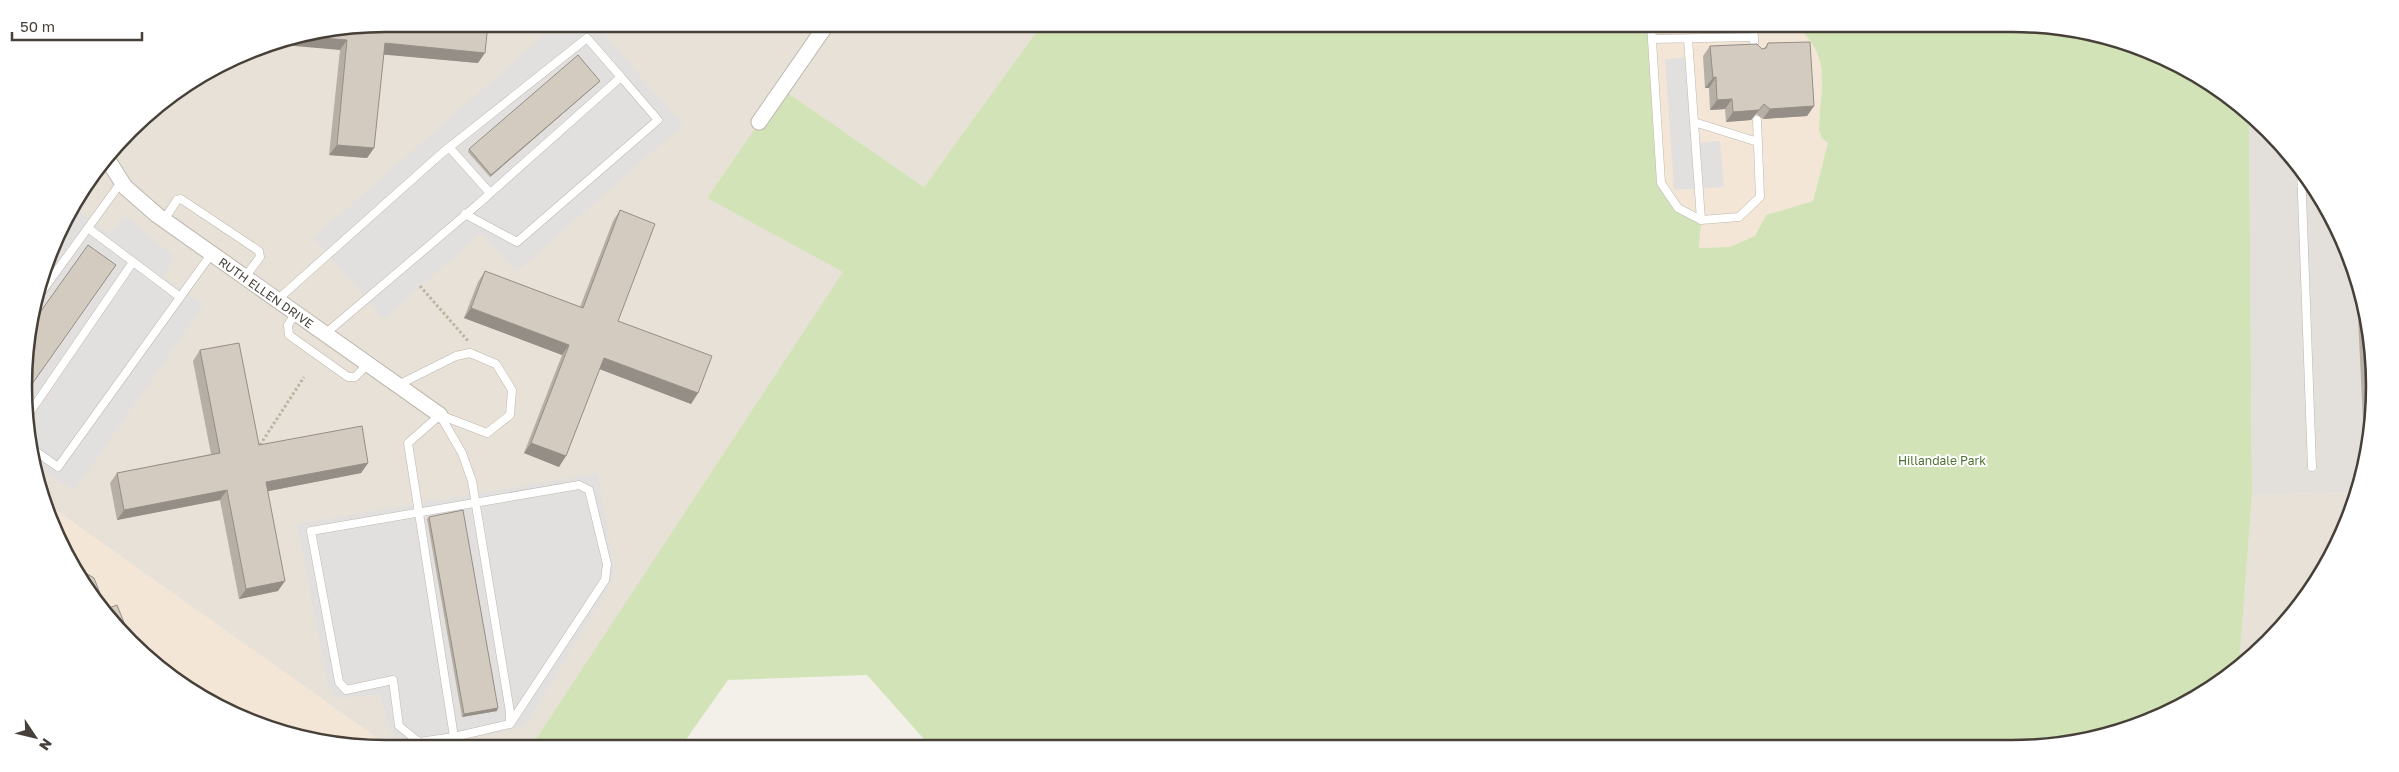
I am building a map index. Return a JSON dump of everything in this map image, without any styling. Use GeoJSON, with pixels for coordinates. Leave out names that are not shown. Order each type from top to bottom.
{"type":"FeatureCollection","features":[{"type":"Feature","properties":{"kind":"street"},"geometry":{"type":"LineString","coordinates":[[759,122],[821,32]]}},
{"type":"Feature","properties":{"kind":"street","name":"RUTH ELLEN DRIVE"},"geometry":{"type":"LineString","coordinates":[[111,165],[126,187],[164,220],[440,415]]}},
{"type":"Feature","properties":{"kind":"lane"},"geometry":{"type":"LineString","coordinates":[[1652,32],[1660,183],[1678,208],[1701,220],[1739,217],[1760,197],[1757,120]]}},
{"type":"Feature","properties":{"kind":"lane"},"geometry":{"type":"LineString","coordinates":[[1754,32],[1755,54]]}},
{"type":"Feature","properties":{"kind":"lane"},"geometry":{"type":"LineString","coordinates":[[1652,39],[1754,36]]}},
{"type":"Feature","properties":{"kind":"lane"},"geometry":{"type":"LineString","coordinates":[[277,300],[450,147],[587,38],[658,120],[518,242],[466,214]]}},
{"type":"Feature","properties":{"kind":"lane"},"geometry":{"type":"LineString","coordinates":[[1688,39],[1701,220]]}},
{"type":"Feature","properties":{"kind":"lane"},"geometry":{"type":"LineString","coordinates":[[325,334],[466,214],[621,77]]}},
{"type":"Feature","properties":{"kind":"lane"},"geometry":{"type":"LineString","coordinates":[[1694,122],[1758,142]]}},
{"type":"Feature","properties":{"kind":"lane"},"geometry":{"type":"LineString","coordinates":[[450,147],[490,193]]}},
{"type":"Feature","properties":{"kind":"lane"},"geometry":{"type":"LineString","coordinates":[[48,282],[122,181]]}},
{"type":"Feature","properties":{"kind":"lane"},"geometry":{"type":"LineString","coordinates":[[2302,183],[2312,467]]}},
{"type":"Feature","properties":{"kind":"lane"},"geometry":{"type":"LineString","coordinates":[[164,220],[177,200],[181,198],[259,251],[260,258],[245,277]]}},
{"type":"Feature","properties":{"kind":"lane"},"geometry":{"type":"LineString","coordinates":[[88,228],[180,297]]}},
{"type":"Feature","properties":{"kind":"lane"},"geometry":{"type":"LineString","coordinates":[[39,453],[58,467],[212,254]]}},
{"type":"Feature","properties":{"kind":"lane"},"geometry":{"type":"LineString","coordinates":[[33,408],[132,262]]}},
{"type":"Feature","properties":{"kind":"lane"},"geometry":{"type":"LineString","coordinates":[[296,313],[288,325],[289,335],[304,346],[348,377],[355,377],[368,364]]}},
{"type":"Feature","properties":{"kind":"lane"},"geometry":{"type":"LineString","coordinates":[[398,385],[456,356],[470,353],[496,364],[512,390],[510,416],[487,433],[440,415]]}},
{"type":"Feature","properties":{"kind":"lane"},"geometry":{"type":"LineString","coordinates":[[440,415],[462,453],[472,481],[510,712],[510,724]]}},
{"type":"Feature","properties":{"kind":"lane"},"geometry":{"type":"LineString","coordinates":[[440,415],[408,443],[454,737]]}},
{"type":"Feature","properties":{"kind":"lane"},"geometry":{"type":"LineString","coordinates":[[416,740],[399,726],[393,680],[346,690],[339,682],[311,531],[579,485],[589,490],[607,564],[605,580],[510,724],[433,740]]}},
{"type":"Feature","properties":{"kind":"path"},"geometry":{"type":"LineString","coordinates":[[420,286],[470,344]]}},
{"type":"Feature","properties":{"kind":"path"},"geometry":{"type":"LineString","coordinates":[[260,445],[304,377]]}},
{"type":"Feature","properties":{"kind":"shaded area"},"geometry":{"type":"Polygon","coordinates":[[[386,32],[1036,32],[924,187],[782,89],[707,198],[844,272],[535,740],[379,740],[55,509],[39,455],[33,409],[33,363],[39,317],[51,272],[69,230],[92,190],[120,153],[153,120],[209,80],[251,59],[272,51],[317,39],[386,32]]]}},
{"type":"Feature","properties":{"kind":"shaded area"},"geometry":{"type":"Polygon","coordinates":[[[548,32],[602,32],[683,125],[516,272],[481,233],[384,319],[313,238],[548,32]]]}},
{"type":"Feature","properties":{"kind":"shaded area"},"geometry":{"type":"Polygon","coordinates":[[[1652,32],[1858,32],[1813,201],[1766,215],[1755,236],[1730,247],[1698,248],[1661,183],[1652,32]]]}},
{"type":"Feature","properties":{"kind":"shaded area"},"geometry":{"type":"Polygon","coordinates":[[[1690,57],[1696,143],[1720,141],[1724,187],[1674,190],[1665,59],[1690,57]]]}},
{"type":"Feature","properties":{"kind":"shaded area"},"geometry":{"type":"Polygon","coordinates":[[[2249,123],[2279,153],[2293,171],[2319,209],[2330,230],[2348,272],[2360,317],[2366,363],[2366,409],[2360,455],[2350,492],[2252,495],[2249,123]]]}},
{"type":"Feature","properties":{"kind":"shaded area"},"geometry":{"type":"Polygon","coordinates":[[[79,212],[109,233],[125,216],[175,257],[163,276],[204,305],[74,491],[43,470],[39,455],[32,386],[39,317],[51,272],[79,212]]]}},
{"type":"Feature","properties":{"kind":"shaded area"},"geometry":{"type":"Polygon","coordinates":[[[598,473],[615,577],[525,727],[462,740],[399,740],[388,728],[380,694],[341,698],[333,695],[328,686],[297,524],[598,473]]]}},
{"type":"Feature","properties":{"kind":"shaded area"},"geometry":{"type":"Polygon","coordinates":[[[2350,492],[2330,542],[2307,582],[2279,619],[2240,657],[2252,495],[2350,492]]]}},
{"type":"Feature","properties":{"kind":"shaded area"},"geometry":{"type":"Polygon","coordinates":[[[55,509],[379,740],[317,733],[272,721],[230,703],[190,680],[153,652],[120,619],[80,563],[55,509]]]}},
{"type":"Feature","properties":{"kind":"green space","name":"Hillandale Park"},"geometry":{"type":"Polygon","coordinates":[[[1036,32],[1652,32],[1661,183],[1678,208],[1701,220],[1699,248],[1730,247],[1755,236],[1766,215],[1813,201],[1828,143],[1822,138],[1819,130],[1822,85],[1820,60],[1815,48],[1803,32],[2036,33],[2082,39],[2127,51],[2148,59],[2190,80],[2249,123],[2252,495],[2240,657],[2190,692],[2148,713],[2127,721],[2082,733],[2036,739],[925,740],[867,675],[728,680],[686,740],[535,740],[843,272],[707,198],[782,89],[924,187],[1036,32]]]}},
{"type":"Feature","properties":{"kind":"building"},"geometry":{"type":"Polygon","coordinates":[[[386,32],[487,32],[485,53],[385,43],[374,148],[337,145],[347,40],[324,38],[386,32]]]}},
{"type":"Feature","properties":{"kind":"building"},"geometry":{"type":"Polygon","coordinates":[[[1810,42],[1814,106],[1770,109],[1764,104],[1759,110],[1733,112],[1732,99],[1717,100],[1716,77],[1713,78],[1710,46],[1757,44],[1762,49],[1766,48],[1768,43],[1810,42]]]}},
{"type":"Feature","properties":{"kind":"building"},"geometry":{"type":"Polygon","coordinates":[[[578,55],[600,81],[491,175],[469,149],[578,55]]]}},
{"type":"Feature","properties":{"kind":"building"},"geometry":{"type":"Polygon","coordinates":[[[620,210],[655,224],[618,321],[712,356],[698,393],[604,358],[566,456],[531,443],[569,345],[471,308],[485,271],[583,308],[620,210]]]}},
{"type":"Feature","properties":{"kind":"building"},"geometry":{"type":"Polygon","coordinates":[[[88,245],[116,265],[32,384],[40,312],[88,245]]]}},
{"type":"Feature","properties":{"kind":"building"},"geometry":{"type":"Polygon","coordinates":[[[239,343],[259,445],[362,426],[368,463],[266,482],[285,581],[246,589],[227,490],[124,510],[117,473],[220,453],[200,350],[239,343]]]}},
{"type":"Feature","properties":{"kind":"building"},"geometry":{"type":"Polygon","coordinates":[[[463,510],[498,708],[464,714],[429,517],[463,510]]]}},
{"type":"Feature","properties":{"kind":"building"},"geometry":{"type":"Polygon","coordinates":[[[87,573],[94,578],[99,592],[87,573]]]}},
{"type":"Feature","properties":{"kind":"building"},"geometry":{"type":"Polygon","coordinates":[[[117,605],[125,624],[111,607],[117,605]]]}}]}
